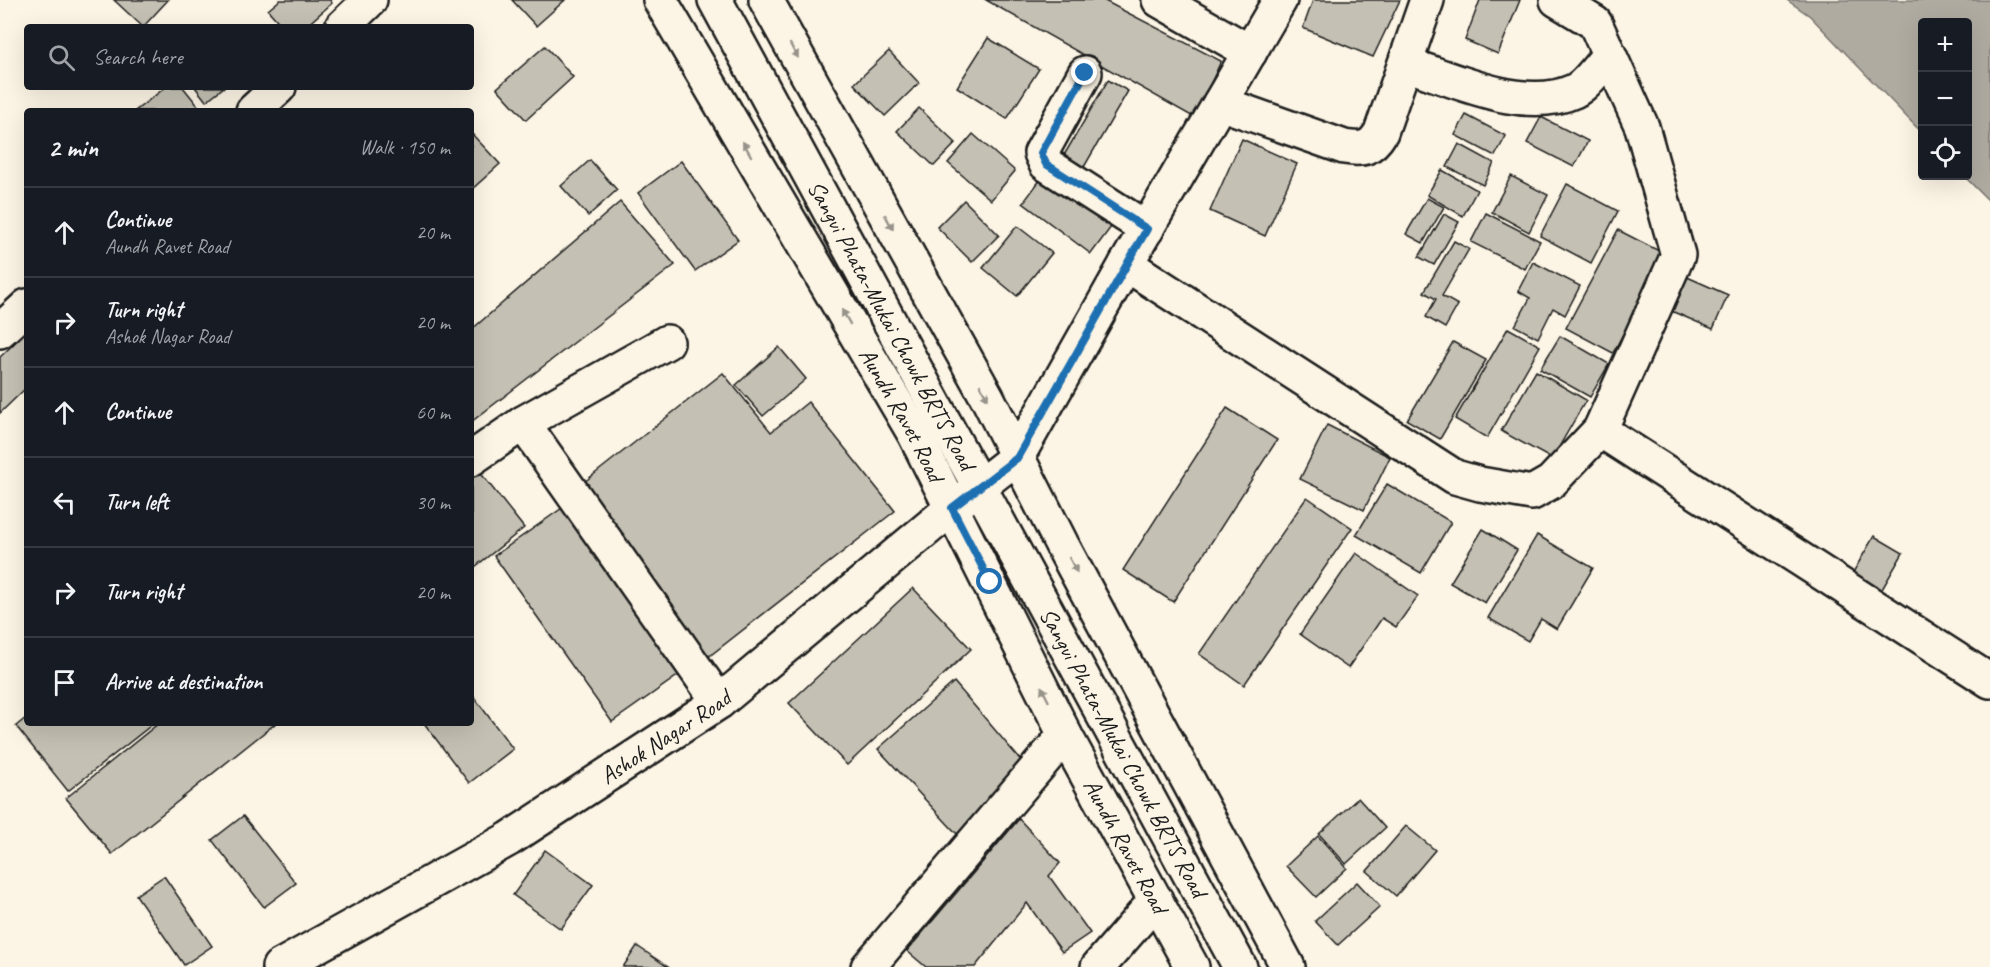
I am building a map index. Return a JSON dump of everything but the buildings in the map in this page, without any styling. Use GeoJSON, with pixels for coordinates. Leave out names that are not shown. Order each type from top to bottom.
{"type":"FeatureCollection","features":[{"type":"Feature","properties":{"kind":"street"},"geometry":{"type":"LineString","coordinates":[[345,24],[370,0]]}},
{"type":"Feature","properties":{"kind":"street","name":"Aundh Ravet Road"},"geometry":{"type":"LineString","coordinates":[[660,0],[915,435],[1065,735],[1192,967]]}},
{"type":"Feature","properties":{"kind":"street","name":"Sangvi Phata-Mukai Chowk BRTS Road"},"geometry":{"type":"LineString","coordinates":[[715,0],[1240,967]]}},
{"type":"Feature","properties":{"kind":"street"},"geometry":{"type":"LineString","coordinates":[[766,0],[987,397],[1017,458],[1288,967]]}},
{"type":"Feature","properties":{"kind":"street"},"geometry":{"type":"LineString","coordinates":[[1159,0],[1250,52]]}},
{"type":"Feature","properties":{"kind":"street"},"geometry":{"type":"LineString","coordinates":[[1017,458],[1126,264],[1280,0]]}},
{"type":"Feature","properties":{"kind":"street"},"geometry":{"type":"LineString","coordinates":[[1220,103],[1344,147],[1362,150],[1373,145],[1381,132],[1427,0]]}},
{"type":"Feature","properties":{"kind":"street"},"geometry":{"type":"LineString","coordinates":[[1126,264],[1455,477],[1532,493],[1551,482],[1600,430],[1678,255],[1642,127],[1594,23],[1557,0]]}},
{"type":"Feature","properties":{"kind":"street"},"geometry":{"type":"LineString","coordinates":[[1405,64],[1514,98],[1545,99],[1575,90],[1609,55]]}},
{"type":"Feature","properties":{"kind":"street"},"geometry":{"type":"LineString","coordinates":[[1085,73],[1041,153],[1046,164],[1147,229]]}},
{"type":"Feature","properties":{"kind":"street"},"geometry":{"type":"LineString","coordinates":[[257,108],[276,90]]}},
{"type":"Feature","properties":{"kind":"street"},"geometry":{"type":"LineString","coordinates":[[0,331],[24,309]]}},
{"type":"Feature","properties":{"kind":"street"},"geometry":{"type":"LineString","coordinates":[[474,457],[523,423],[667,342]]}},
{"type":"Feature","properties":{"kind":"street"},"geometry":{"type":"LineString","coordinates":[[523,423],[719,702]]}},
{"type":"Feature","properties":{"kind":"street"},"geometry":{"type":"LineString","coordinates":[[1600,430],[1990,681]]}},
{"type":"Feature","properties":{"kind":"street","name":"Ashok Nagar Road"},"geometry":{"type":"LineString","coordinates":[[279,967],[509,839],[719,702],[952,508],[1017,458]]}},
{"type":"Feature","properties":{"kind":"street"},"geometry":{"type":"LineString","coordinates":[[868,967],[1065,735]]}},
{"type":"Feature","properties":{"kind":"street"},"geometry":{"type":"LineString","coordinates":[[1098,967],[1156,900]]}},
{"type":"Feature","properties":{"kind":"shaded area"},"geometry":{"type":"Polygon","coordinates":[[[1787,0],[1990,0],[1990,202],[1968,180],[1972,180],[1972,18],[1918,18],[1918,129],[1810,16],[1787,0]]]}},
{"type":"Feature","properties":{"kind":"route"},"geometry":{"type":"LineString","coordinates":[[990,582],[952,508],[1017,458],[1147,229],[1046,164],[1041,153],[1085,73]]}}]}
